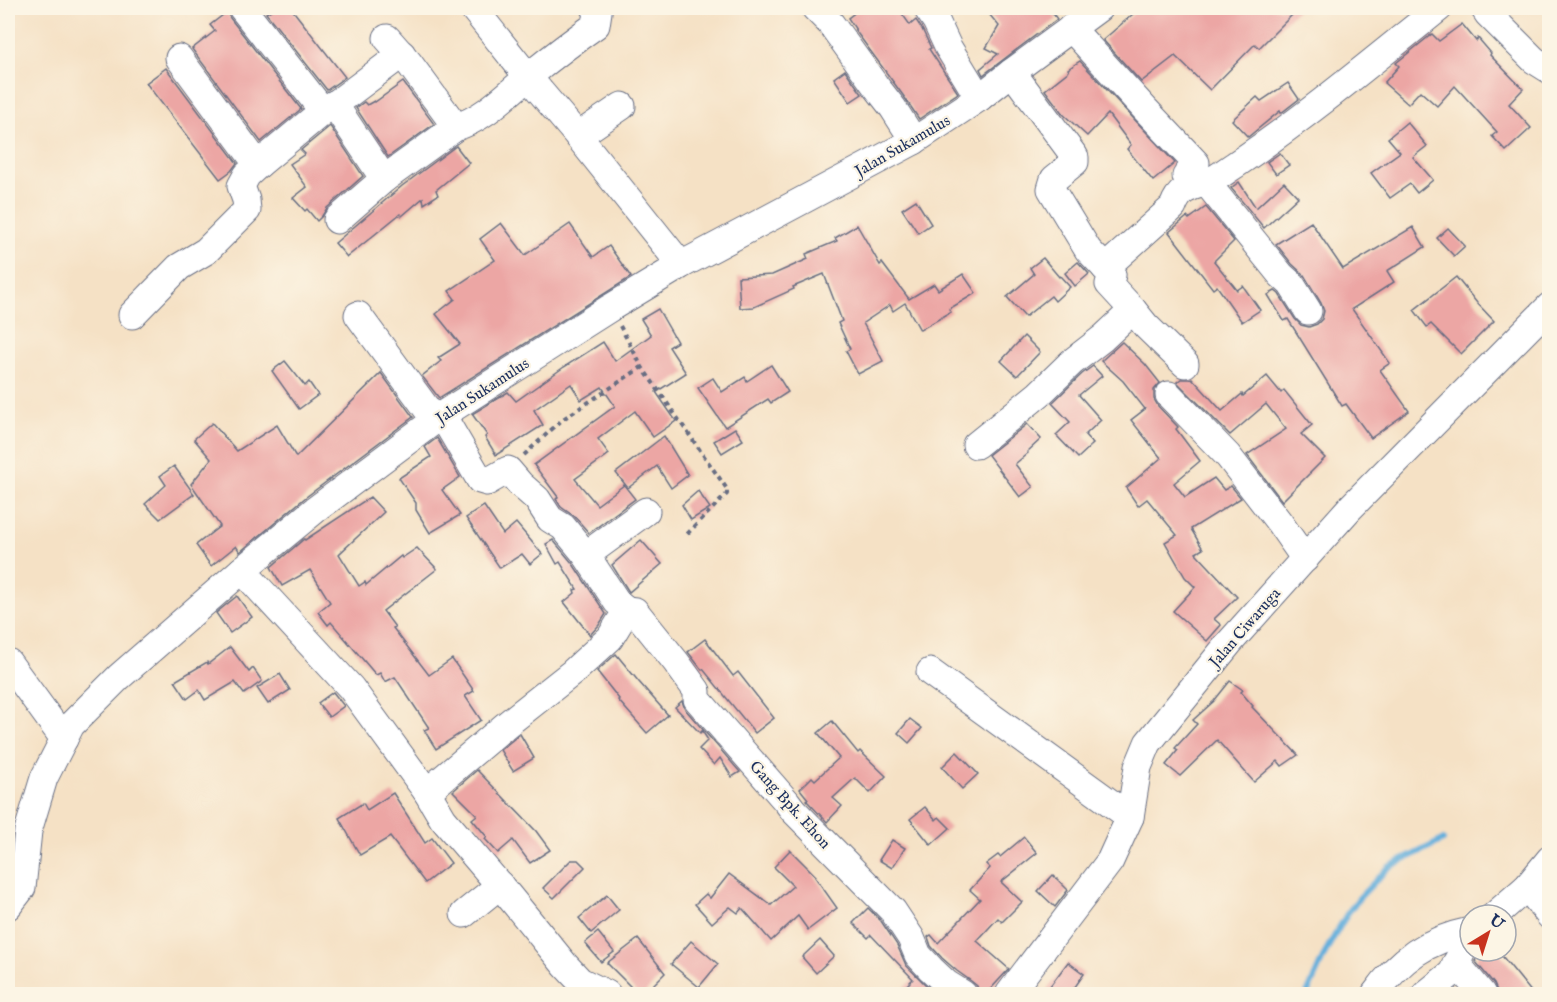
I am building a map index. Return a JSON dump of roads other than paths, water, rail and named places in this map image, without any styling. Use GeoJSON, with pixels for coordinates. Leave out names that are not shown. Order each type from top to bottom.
{"type":"FeatureCollection","features":[{"type":"Feature","properties":{"kind":"street"},"geometry":{"type":"LineString","coordinates":[[242,8],[328,108],[384,178]]}},
{"type":"Feature","properties":{"kind":"street"},"geometry":{"type":"LineString","coordinates":[[473,8],[681,265]]}},
{"type":"Feature","properties":{"kind":"street"},"geometry":{"type":"LineString","coordinates":[[337,220],[384,178],[456,127],[469,123],[489,111],[528,77],[596,25],[598,12],[595,8]]}},
{"type":"Feature","properties":{"kind":"street"},"geometry":{"type":"LineString","coordinates":[[815,8],[831,24],[893,108],[914,141]]}},
{"type":"Feature","properties":{"kind":"street"},"geometry":{"type":"LineString","coordinates":[[927,8],[979,98]]}},
{"type":"Feature","properties":{"kind":"street","name":"Jalan Sukamulus"},"geometry":{"type":"LineString","coordinates":[[8,906],[22,888],[28,831],[44,778],[71,725],[118,677],[242,570],[315,510],[438,418],[681,265],[914,141],[979,98],[1096,8]]}},
{"type":"Feature","properties":{"kind":"street"},"geometry":{"type":"LineString","coordinates":[[1105,268],[1173,207],[1176,196],[1213,179],[1249,156],[1317,106],[1439,8]]}},
{"type":"Feature","properties":{"kind":"street"},"geometry":{"type":"LineString","coordinates":[[1490,10],[1534,60],[1550,70]]}},
{"type":"Feature","properties":{"kind":"street"},"geometry":{"type":"LineString","coordinates":[[1071,28],[1196,163],[1186,176],[1199,184],[1291,284],[1308,311]]}},
{"type":"Feature","properties":{"kind":"street"},"geometry":{"type":"LineString","coordinates":[[132,315],[179,267],[206,251],[247,210],[241,186],[247,176],[328,108],[394,46],[456,127]]}},
{"type":"Feature","properties":{"kind":"street"},"geometry":{"type":"LineString","coordinates":[[179,58],[258,165]]}},
{"type":"Feature","properties":{"kind":"street"},"geometry":{"type":"LineString","coordinates":[[1012,72],[1075,157],[1075,162],[1054,179],[1051,189],[1088,250],[1112,275],[1109,284],[1146,326],[1185,364]]}},
{"type":"Feature","properties":{"kind":"street"},"geometry":{"type":"LineString","coordinates":[[578,136],[622,106]]}},
{"type":"Feature","properties":{"kind":"street","name":"Jalan Ciwaruga"},"geometry":{"type":"LineString","coordinates":[[1009,994],[1110,861],[1130,817],[1138,767],[1148,743],[1230,642],[1349,509],[1550,306]]}},
{"type":"Feature","properties":{"kind":"street"},"geometry":{"type":"LineString","coordinates":[[976,445],[1039,394],[1072,362],[1103,338],[1133,310]]}},
{"type":"Feature","properties":{"kind":"street"},"geometry":{"type":"LineString","coordinates":[[358,315],[438,418]]}},
{"type":"Feature","properties":{"kind":"street"},"geometry":{"type":"LineString","coordinates":[[1169,395],[1227,456],[1305,559]]}},
{"type":"Feature","properties":{"kind":"street","name":"Gang Bpk. Ehon"},"geometry":{"type":"LineString","coordinates":[[438,418],[480,480],[487,482],[508,470],[537,499],[550,519],[563,527],[586,555],[616,602],[627,610],[635,611],[646,624],[697,691],[697,699],[793,810],[893,911],[911,938],[918,955],[930,969],[963,994]]}},
{"type":"Feature","properties":{"kind":"street"},"geometry":{"type":"LineString","coordinates":[[586,555],[646,511]]}},
{"type":"Feature","properties":{"kind":"street"},"geometry":{"type":"LineString","coordinates":[[242,570],[351,688],[427,792],[443,819],[565,965],[580,981],[607,994]]}},
{"type":"Feature","properties":{"kind":"street"},"geometry":{"type":"LineString","coordinates":[[427,792],[610,638],[627,610]]}},
{"type":"Feature","properties":{"kind":"street"},"geometry":{"type":"LineString","coordinates":[[8,662],[64,739]]}},
{"type":"Feature","properties":{"kind":"street"},"geometry":{"type":"LineString","coordinates":[[930,672],[1130,817]]}},
{"type":"Feature","properties":{"kind":"street"},"geometry":{"type":"LineString","coordinates":[[1509,903],[1527,887],[1550,859]]}},
{"type":"Feature","properties":{"kind":"street"},"geometry":{"type":"LineString","coordinates":[[464,914],[500,885]]}},
{"type":"Feature","properties":{"kind":"street"},"geometry":{"type":"LineString","coordinates":[[1527,887],[1550,916]]}},
{"type":"Feature","properties":{"kind":"street"},"geometry":{"type":"LineString","coordinates":[[1375,994],[1397,966],[1422,948],[1458,933]]}},
{"type":"Feature","properties":{"kind":"street"},"geometry":{"type":"LineString","coordinates":[[1426,994],[1452,974],[1458,959]]}},
{"type":"Feature","properties":{"kind":"street"},"geometry":{"type":"LineString","coordinates":[[1456,963],[1482,994]]}},
{"type":"Feature","properties":{"kind":"waterway"},"geometry":{"type":"LineString","coordinates":[[1307,994],[1327,949],[1359,898],[1389,867],[1443,840]]}}]}
